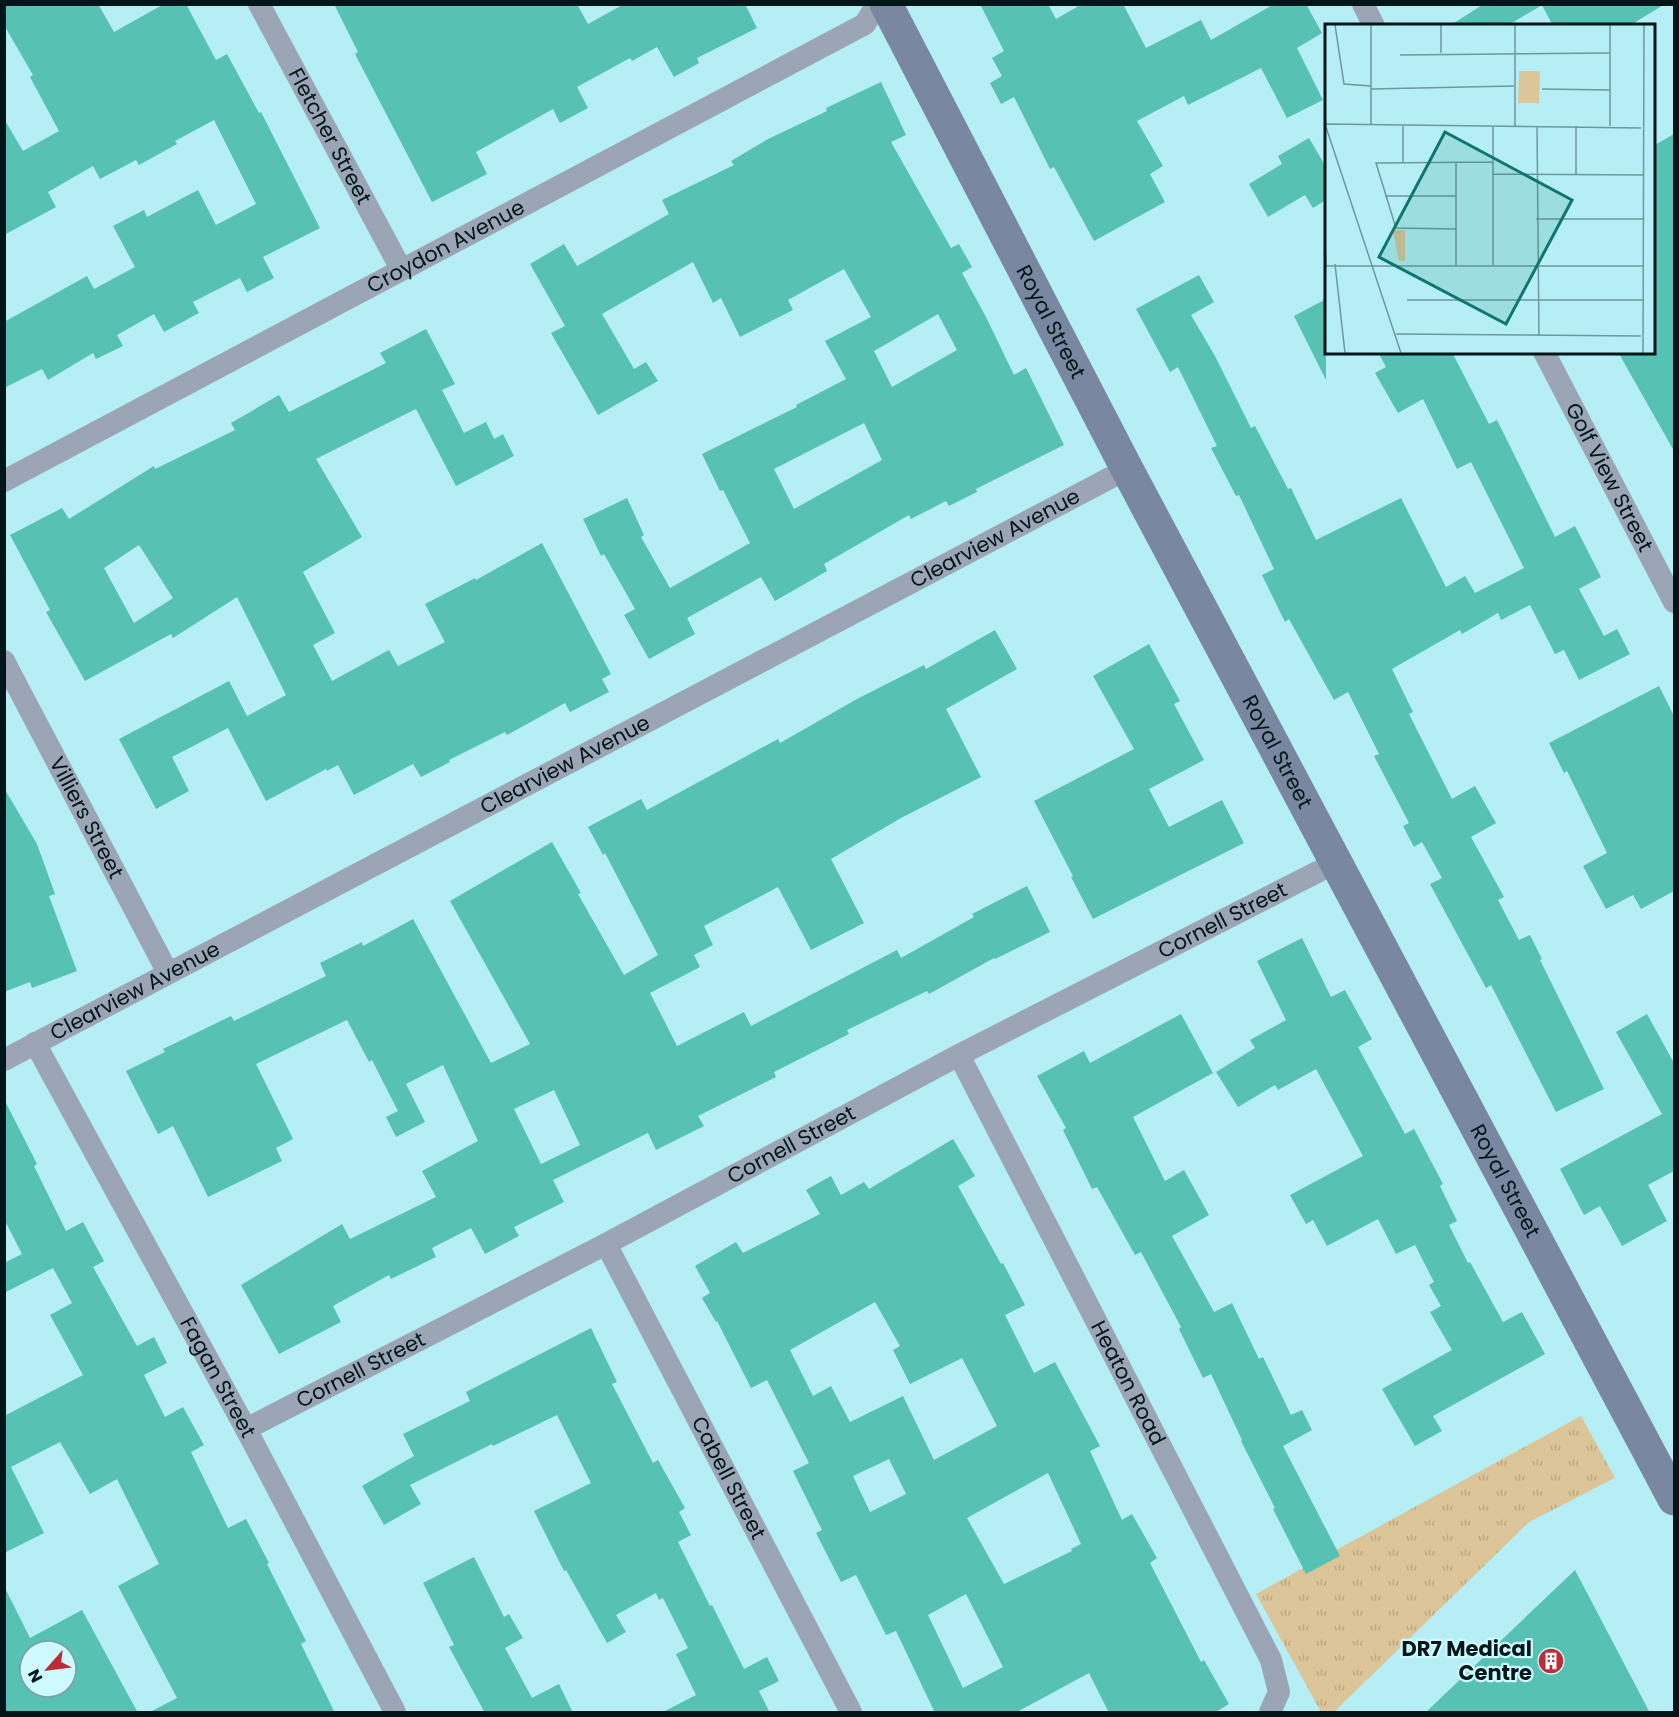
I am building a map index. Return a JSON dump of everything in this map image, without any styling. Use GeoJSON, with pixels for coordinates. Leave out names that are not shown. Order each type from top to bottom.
{"type":"FeatureCollection","features":[{"type":"Feature","properties":{"kind":"main road","name":"Royal Street"},"geometry":{"type":"LineString","coordinates":[[886,4],[1127,469],[1674,1499]]}},
{"type":"Feature","properties":{"kind":"street","name":"Fletcher Street"},"geometry":{"type":"LineString","coordinates":[[259,4],[401,269]]}},
{"type":"Feature","properties":{"kind":"street","name":"Croydon Avenue"},"geometry":{"type":"LineString","coordinates":[[4,481],[864,24],[877,4]]}},
{"type":"Feature","properties":{"kind":"street"},"geometry":{"type":"LineString","coordinates":[[1363,4],[1373,24]]}},
{"type":"Feature","properties":{"kind":"street","name":"Golf View Street"},"geometry":{"type":"LineString","coordinates":[[1545,354],[1674,602]]}},
{"type":"Feature","properties":{"kind":"street","name":"Clearview Avenue"},"geometry":{"type":"LineString","coordinates":[[4,1060],[1127,469]]}},
{"type":"Feature","properties":{"kind":"street","name":"Villiers Street"},"geometry":{"type":"LineString","coordinates":[[4,661],[168,973]]}},
{"type":"Feature","properties":{"kind":"street","name":"Cornell Street"},"geometry":{"type":"LineString","coordinates":[[246,1429],[606,1244],[959,1055],[1337,862]]}},
{"type":"Feature","properties":{"kind":"street","name":"Fagan Street"},"geometry":{"type":"LineString","coordinates":[[35,1043],[246,1429],[395,1713]]}},
{"type":"Feature","properties":{"kind":"street","name":"Heaton Road"},"geometry":{"type":"LineString","coordinates":[[959,1055],[1271,1660],[1279,1692],[1270,1713]]}},
{"type":"Feature","properties":{"kind":"street","name":"Cabell Street"},"geometry":{"type":"LineString","coordinates":[[606,1244],[851,1713]]}},
{"type":"Feature","properties":{"kind":"green space"},"geometry":{"type":"Polygon","coordinates":[[[1581,1416],[1615,1478],[1529,1522],[1334,1712],[1321,1712],[1256,1594],[1581,1416]]]}},
{"type":"Feature","properties":{"kind":"building"},"geometry":{"type":"Polygon","coordinates":[[[4,4],[98,4],[114,32],[164,4],[186,4],[216,60],[227,54],[259,113],[261,112],[320,228],[263,257],[274,278],[247,292],[240,278],[193,302],[199,313],[164,332],[154,314],[117,335],[123,346],[96,359],[93,353],[48,380],[42,369],[4,388],[4,322],[87,276],[94,289],[135,267],[113,226],[144,210],[147,217],[198,190],[216,225],[256,204],[214,120],[175,141],[177,144],[139,165],[136,160],[100,179],[93,166],[48,192],[56,207],[4,235],[4,119],[23,151],[59,131],[30,77],[33,75],[4,25],[4,4]]]}},
{"type":"Feature","properties":{"kind":"building"},"geometry":{"type":"Polygon","coordinates":[[[334,4],[577,4],[588,24],[624,4],[745,4],[757,28],[697,58],[699,63],[674,77],[657,47],[632,61],[630,58],[577,87],[588,108],[560,123],[553,109],[476,152],[487,174],[432,202],[355,54],[358,52],[334,4]]]}},
{"type":"Feature","properties":{"kind":"building"},"geometry":{"type":"Polygon","coordinates":[[[980,4],[1048,4],[1056,19],[1082,4],[1123,4],[1146,48],[1201,20],[1211,40],[1274,4],[1306,4],[1322,33],[1297,48],[1323,100],[1287,118],[1261,68],[1188,105],[1184,96],[1137,121],[1163,166],[1150,174],[1165,202],[1094,241],[1054,167],[1050,169],[1014,97],[1001,104],[990,83],[1002,76],[992,58],[1004,51],[980,4]]]}},
{"type":"Feature","properties":{"kind":"building"},"geometry":{"type":"Polygon","coordinates":[[[1484,4],[1665,4],[1632,24],[1552,24],[1542,5],[1510,24],[1452,24],[1484,4]]]}},
{"type":"Feature","properties":{"kind":"building"},"geometry":{"type":"Polygon","coordinates":[[[881,82],[906,135],[891,142],[951,248],[959,244],[972,267],[962,273],[1014,375],[1026,368],[1064,445],[976,489],[977,492],[949,506],[946,501],[911,519],[909,515],[824,564],[827,571],[775,601],[761,577],[687,618],[695,634],[649,659],[624,615],[635,609],[604,554],[601,556],[583,519],[627,498],[644,535],[641,537],[670,588],[750,543],[702,454],[797,407],[796,405],[846,379],[825,341],[871,317],[844,269],[788,300],[793,310],[740,337],[721,298],[713,303],[693,262],[602,314],[634,369],[646,362],[658,381],[598,415],[551,333],[565,326],[530,264],[564,244],[577,266],[669,214],[662,200],[734,165],[731,161],[768,139],[827,111],[826,108],[881,82]],[[938,314],[874,351],[892,387],[957,350],[938,314]],[[864,423],[774,469],[794,509],[882,460],[864,423]]]}},
{"type":"Feature","properties":{"kind":"building"},"geometry":{"type":"Polygon","coordinates":[[[1674,134],[1674,451],[1619,354],[1655,354],[1655,145],[1674,134]]]}},
{"type":"Feature","properties":{"kind":"building"},"geometry":{"type":"Polygon","coordinates":[[[1309,138],[1325,165],[1325,201],[1313,208],[1305,195],[1268,217],[1249,184],[1282,164],[1278,156],[1309,138]]]}},
{"type":"Feature","properties":{"kind":"building"},"geometry":{"type":"Polygon","coordinates":[[[1199,275],[1214,302],[1191,315],[1215,356],[1251,428],[1255,426],[1288,489],[1291,488],[1316,540],[1401,498],[1446,587],[1465,576],[1475,593],[1524,568],[1471,462],[1457,469],[1423,399],[1398,413],[1375,373],[1386,367],[1379,354],[1453,354],[1489,424],[1497,420],[1555,537],[1575,526],[1601,577],[1579,589],[1604,636],[1617,629],[1630,654],[1579,680],[1564,650],[1555,654],[1530,605],[1501,620],[1498,613],[1462,634],[1460,630],[1392,669],[1413,712],[1409,714],[1452,799],[1475,786],[1496,823],[1471,837],[1504,897],[1498,900],[1519,940],[1530,935],[1542,959],[1540,960],[1604,1089],[1556,1112],[1491,985],[1486,988],[1430,884],[1442,878],[1422,842],[1414,847],[1403,826],[1409,823],[1374,756],[1379,754],[1348,692],[1334,700],[1289,619],[1285,622],[1262,575],[1274,569],[1239,495],[1236,496],[1211,448],[1217,446],[1178,367],[1170,372],[1136,309],[1199,275]]]}},
{"type":"Feature","properties":{"kind":"building"},"geometry":{"type":"Polygon","coordinates":[[[1325,300],[1326,380],[1294,316],[1325,300]]]}},
{"type":"Feature","properties":{"kind":"building"},"geometry":{"type":"Polygon","coordinates":[[[426,329],[455,384],[442,390],[464,433],[486,422],[494,439],[503,434],[514,456],[456,486],[416,409],[316,459],[362,537],[303,572],[335,633],[313,645],[332,681],[389,650],[398,666],[445,642],[425,604],[475,578],[476,580],[542,543],[611,674],[602,679],[609,692],[570,712],[565,703],[507,735],[505,732],[449,760],[450,762],[421,777],[413,764],[354,795],[338,765],[266,801],[228,728],[172,757],[189,791],[156,809],[119,739],[229,681],[247,716],[286,695],[237,597],[173,638],[171,634],[85,681],[46,612],[50,610],[10,535],[62,508],[69,519],[154,466],[155,469],[235,430],[231,423],[279,395],[289,412],[386,363],[380,353],[426,329]],[[139,545],[104,568],[134,623],[173,598],[139,545]]]}},
{"type":"Feature","properties":{"kind":"building"},"geometry":{"type":"Polygon","coordinates":[[[995,630],[1017,669],[946,709],[981,777],[901,818],[831,859],[864,923],[811,950],[778,887],[704,926],[713,945],[694,955],[700,967],[650,993],[677,1046],[744,1012],[751,1026],[897,950],[901,958],[974,917],[972,914],[1027,886],[1050,932],[994,958],[929,994],[927,991],[847,1030],[849,1034],[774,1072],[776,1077],[698,1116],[704,1126],[656,1150],[648,1133],[553,1180],[564,1202],[514,1227],[519,1236],[485,1254],[471,1228],[432,1248],[436,1257],[391,1279],[389,1275],[333,1306],[341,1322],[279,1354],[241,1285],[342,1224],[350,1239],[436,1197],[422,1171],[478,1141],[443,1065],[406,1084],[425,1122],[396,1137],[386,1117],[398,1111],[372,1060],[369,1062],[347,1020],[256,1064],[293,1139],[276,1148],[282,1161],[208,1197],[173,1126],[158,1134],[126,1071],[165,1052],[163,1049],[231,1016],[234,1021],[326,976],[320,963],[362,942],[363,946],[413,919],[491,1063],[530,1044],[450,901],[552,842],[581,893],[578,894],[624,975],[658,955],[605,853],[603,855],[588,827],[641,799],[647,810],[778,739],[780,743],[857,699],[924,665],[926,669],[995,630]],[[554,1090],[514,1109],[541,1164],[580,1145],[554,1090]]]}},
{"type":"Feature","properties":{"kind":"building"},"geometry":{"type":"Polygon","coordinates":[[[1149,644],[1180,701],[1174,704],[1204,760],[1149,789],[1169,827],[1222,800],[1244,843],[1093,919],[1034,801],[1134,749],[1093,676],[1149,644]]]}},
{"type":"Feature","properties":{"kind":"building"},"geometry":{"type":"Polygon","coordinates":[[[1659,686],[1674,716],[1674,891],[1641,909],[1633,895],[1606,909],[1583,866],[1607,853],[1567,771],[1564,773],[1549,743],[1659,686]]]}},
{"type":"Feature","properties":{"kind":"building"},"geometry":{"type":"Polygon","coordinates":[[[4,788],[37,844],[55,894],[49,896],[77,971],[32,988],[30,982],[4,992],[4,788]]]}},
{"type":"Feature","properties":{"kind":"building"},"geometry":{"type":"Polygon","coordinates":[[[1302,938],[1331,997],[1345,990],[1372,1039],[1358,1047],[1405,1134],[1414,1129],[1443,1184],[1440,1186],[1457,1221],[1449,1225],[1468,1263],[1470,1262],[1503,1322],[1522,1312],[1545,1354],[1433,1416],[1442,1431],[1415,1446],[1382,1389],[1452,1350],[1430,1312],[1441,1306],[1429,1285],[1434,1282],[1415,1245],[1396,1254],[1378,1219],[1327,1246],[1313,1220],[1306,1224],[1290,1195],[1363,1156],[1316,1069],[1278,1090],[1275,1085],[1238,1107],[1216,1072],[1255,1048],[1250,1040],[1286,1020],[1257,961],[1302,938]]]}},
{"type":"Feature","properties":{"kind":"building"},"geometry":{"type":"Polygon","coordinates":[[[1181,1014],[1213,1073],[1133,1117],[1165,1181],[1184,1170],[1209,1215],[1172,1236],[1214,1312],[1232,1303],[1259,1359],[1263,1357],[1291,1415],[1302,1410],[1312,1430],[1283,1446],[1340,1556],[1306,1574],[1273,1509],[1275,1508],[1241,1441],[1211,1374],[1203,1378],[1179,1329],[1181,1327],[1141,1252],[1135,1255],[1097,1187],[1092,1189],[1063,1130],[1066,1128],[1037,1076],[1084,1051],[1090,1063],[1181,1014]]]}},
{"type":"Feature","properties":{"kind":"building"},"geometry":{"type":"Polygon","coordinates":[[[1647,1014],[1674,1063],[1674,1171],[1648,1185],[1667,1221],[1622,1246],[1600,1206],[1584,1215],[1560,1169],[1662,1114],[1616,1032],[1647,1014]]]}},
{"type":"Feature","properties":{"kind":"building"},"geometry":{"type":"Polygon","coordinates":[[[4,1099],[37,1164],[34,1166],[66,1231],[83,1222],[104,1261],[93,1267],[137,1346],[154,1337],[167,1363],[144,1375],[165,1417],[183,1407],[204,1445],[191,1452],[228,1528],[246,1519],[306,1641],[301,1644],[335,1713],[148,1713],[177,1698],[118,1586],[159,1564],[117,1479],[90,1494],[60,1442],[11,1467],[44,1533],[4,1553],[4,1416],[83,1375],[50,1315],[72,1303],[53,1268],[4,1293],[4,1263],[22,1254],[4,1219],[4,1099]]]}},
{"type":"Feature","properties":{"kind":"building"},"geometry":{"type":"Polygon","coordinates":[[[953,1139],[975,1176],[958,1186],[1025,1305],[1005,1315],[1034,1373],[1055,1362],[1100,1446],[1090,1451],[1122,1520],[1132,1514],[1157,1558],[1150,1563],[1201,1662],[1204,1660],[1229,1704],[1214,1713],[1109,1713],[1089,1673],[1015,1713],[935,1713],[896,1631],[886,1635],[856,1575],[841,1582],[816,1533],[822,1530],[793,1471],[809,1463],[767,1380],[751,1388],[717,1321],[702,1298],[710,1293],[695,1266],[736,1242],[743,1253],[820,1214],[806,1190],[831,1176],[841,1195],[864,1182],[869,1189],[953,1139]],[[875,1302],[790,1350],[813,1396],[831,1386],[850,1422],[903,1396],[934,1460],[997,1426],[962,1358],[910,1384],[893,1350],[900,1346],[875,1302]],[[889,1459],[853,1476],[870,1512],[906,1494],[889,1459]],[[1048,1473],[967,1518],[1004,1584],[1072,1551],[1071,1549],[1081,1544],[1048,1473]],[[966,1594],[928,1615],[963,1688],[1003,1667],[966,1594]]]}},
{"type":"Feature","properties":{"kind":"building"},"geometry":{"type":"Polygon","coordinates":[[[591,1328],[617,1382],[612,1384],[653,1463],[658,1460],[685,1508],[679,1512],[691,1535],[678,1542],[710,1606],[712,1605],[744,1669],[767,1657],[779,1681],[759,1691],[770,1713],[661,1713],[696,1695],[676,1654],[688,1648],[663,1598],[659,1600],[656,1593],[616,1615],[626,1632],[607,1643],[566,1570],[564,1571],[534,1511],[591,1483],[557,1415],[410,1485],[421,1504],[384,1525],[362,1486],[414,1456],[403,1434],[470,1401],[466,1392],[591,1328]]]}},
{"type":"Feature","properties":{"kind":"building"},"geometry":{"type":"Polygon","coordinates":[[[474,1557],[504,1617],[509,1614],[523,1638],[505,1648],[532,1698],[559,1684],[573,1713],[485,1713],[449,1647],[454,1645],[423,1583],[474,1557]]]}},
{"type":"Feature","properties":{"kind":"building","name":"DR7 Medical Centre"},"geometry":{"type":"Polygon","coordinates":[[[1575,1570],[1650,1713],[1425,1713],[1575,1570]]]}},
{"type":"Feature","properties":{"kind":"building"},"geometry":{"type":"Polygon","coordinates":[[[4,1586],[30,1638],[82,1610],[138,1713],[4,1713],[4,1586]]]}},
{"type":"Feature","properties":{"kind":"place","name":"DR7 Medical Centre"},"geometry":{"type":"Point","coordinates":[1551,1661]}}]}
